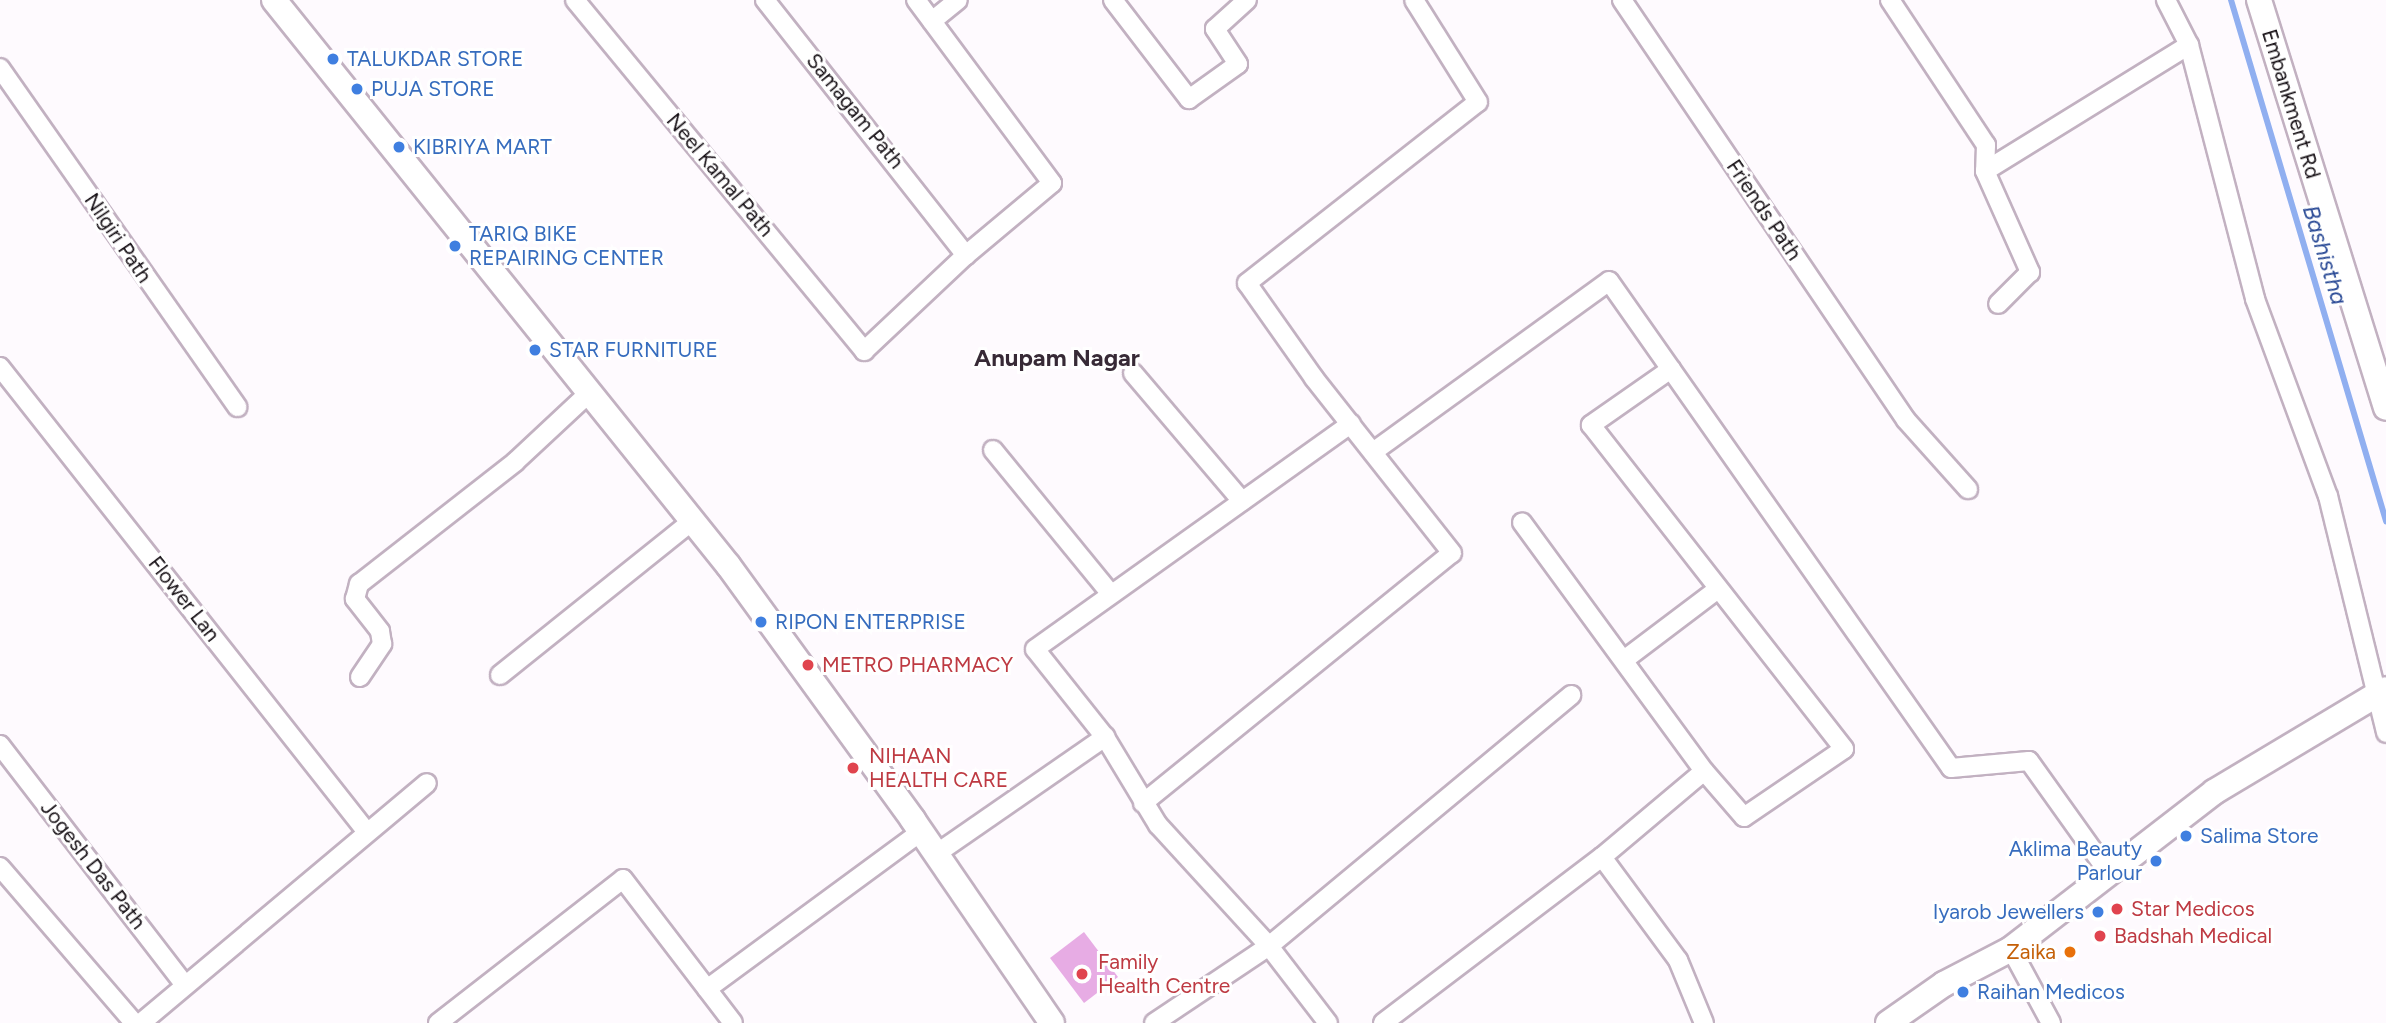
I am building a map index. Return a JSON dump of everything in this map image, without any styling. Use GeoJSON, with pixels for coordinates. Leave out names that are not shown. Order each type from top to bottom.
{"type":"FeatureCollection","features":[{"type":"Feature","properties":{"kind":"street"},"geometry":{"type":"LineString","coordinates":[[274,0],[692,521],[921,832],[1052,1023]]}},
{"type":"Feature","properties":{"kind":"street","name":"Neel Kamal Path"},"geometry":{"type":"LineString","coordinates":[[575,0],[864,351],[966,255]]}},
{"type":"Feature","properties":{"kind":"street","name":"Samagam Path"},"geometry":{"type":"LineString","coordinates":[[765,0],[944,223],[966,255]]}},
{"type":"Feature","properties":{"kind":"street"},"geometry":{"type":"LineString","coordinates":[[916,0],[1052,183],[966,255]]}},
{"type":"Feature","properties":{"kind":"street"},"geometry":{"type":"LineString","coordinates":[[932,21],[958,0]]}},
{"type":"Feature","properties":{"kind":"street"},"geometry":{"type":"LineString","coordinates":[[1113,0],[1189,99],[1238,64],[1215,29],[1247,0]]}},
{"type":"Feature","properties":{"kind":"street"},"geometry":{"type":"LineString","coordinates":[[1143,803],[1452,553],[1351,424],[1247,283],[1478,102],[1414,0]]}},
{"type":"Feature","properties":{"kind":"street","name":"Friends Path"},"geometry":{"type":"LineString","coordinates":[[1622,0],[1906,420],[1968,489]]}},
{"type":"Feature","properties":{"kind":"street"},"geometry":{"type":"LineString","coordinates":[[1890,0],[1986,145],[1984,171],[2030,272],[1998,304]]}},
{"type":"Feature","properties":{"kind":"street"},"geometry":{"type":"LineString","coordinates":[[2166,0],[2189,45],[2255,299],[2328,496],[2382,692],[2386,733]]}},
{"type":"Feature","properties":{"kind":"street","name":"Embankment Rd"},"geometry":{"type":"LineString","coordinates":[[2259,0],[2386,408]]}},
{"type":"Feature","properties":{"kind":"street"},"geometry":{"type":"LineString","coordinates":[[1984,171],[2189,45]]}},
{"type":"Feature","properties":{"kind":"street","name":"Nilgiri Path"},"geometry":{"type":"LineString","coordinates":[[0,68],[237,407]]}},
{"type":"Feature","properties":{"kind":"street"},"geometry":{"type":"LineString","coordinates":[[1373,452],[1609,281],[1951,768],[2029,761],[2109,873]]}},
{"type":"Feature","properties":{"kind":"street","name":"Flower Lan"},"geometry":{"type":"LineString","coordinates":[[0,367],[366,831]]}},
{"type":"Feature","properties":{"kind":"street"},"geometry":{"type":"LineString","coordinates":[[1522,522],[1704,771],[1744,817],[1844,749],[1591,425],[1671,369]]}},
{"type":"Feature","properties":{"kind":"street"},"geometry":{"type":"LineString","coordinates":[[1133,373],[1242,501]]}},
{"type":"Feature","properties":{"kind":"street"},"geometry":{"type":"LineString","coordinates":[[360,677],[382,644],[380,631],[355,599],[359,584],[515,462],[589,393]]}},
{"type":"Feature","properties":{"kind":"street"},"geometry":{"type":"LineString","coordinates":[[1328,1023],[1269,946],[1143,803],[1105,737],[1035,649],[1351,424]]}},
{"type":"Feature","properties":{"kind":"street"},"geometry":{"type":"LineString","coordinates":[[993,450],[1111,594]]}},
{"type":"Feature","properties":{"kind":"street"},"geometry":{"type":"LineString","coordinates":[[500,675],[692,521]]}},
{"type":"Feature","properties":{"kind":"street"},"geometry":{"type":"LineString","coordinates":[[1624,660],[1718,589]]}},
{"type":"Feature","properties":{"kind":"street"},"geometry":{"type":"LineString","coordinates":[[1888,1023],[1944,984],[2011,949],[2214,792],[2382,692]]}},
{"type":"Feature","properties":{"kind":"street"},"geometry":{"type":"LineString","coordinates":[[1154,1023],[1269,946],[1571,695]]}},
{"type":"Feature","properties":{"kind":"street"},"geometry":{"type":"LineString","coordinates":[[936,854],[1105,737]]}},
{"type":"Feature","properties":{"kind":"street","name":"Jogesh Das Path"},"geometry":{"type":"LineString","coordinates":[[0,745],[185,985]]}},
{"type":"Feature","properties":{"kind":"street"},"geometry":{"type":"LineString","coordinates":[[1383,1023],[1602,857],[1704,771]]}},
{"type":"Feature","properties":{"kind":"street"},"geometry":{"type":"LineString","coordinates":[[141,1023],[426,783]]}},
{"type":"Feature","properties":{"kind":"street"},"geometry":{"type":"LineString","coordinates":[[707,989],[921,832]]}},
{"type":"Feature","properties":{"kind":"street"},"geometry":{"type":"LineString","coordinates":[[1602,857],[1678,960],[1704,1023]]}},
{"type":"Feature","properties":{"kind":"street"},"geometry":{"type":"LineString","coordinates":[[0,867],[134,1023]]}},
{"type":"Feature","properties":{"kind":"street"},"geometry":{"type":"LineString","coordinates":[[438,1023],[623,879],[733,1023]]}},
{"type":"Feature","properties":{"kind":"street"},"geometry":{"type":"LineString","coordinates":[[2011,949],[2051,1023]]}},
{"type":"Feature","properties":{"kind":"building"},"geometry":{"type":"Polygon","coordinates":[[[1084,932],[1118,977],[1084,1003],[1050,958],[1084,932]]]}},
{"type":"Feature","properties":{"kind":"waterway","name":"Bashistha"},"geometry":{"type":"LineString","coordinates":[[2231,0],[2386,521]]}},
{"type":"Feature","properties":{"kind":"place","name":"TALUKDAR STORE"},"geometry":{"type":"Point","coordinates":[333,59]}},
{"type":"Feature","properties":{"kind":"place","name":"PUJA STORE"},"geometry":{"type":"Point","coordinates":[357,89]}},
{"type":"Feature","properties":{"kind":"place","name":"KIBRIYA MART"},"geometry":{"type":"Point","coordinates":[399,147]}},
{"type":"Feature","properties":{"kind":"place","name":"TARIQ BIKE REPAIRING CENTER"},"geometry":{"type":"Point","coordinates":[455,246]}},
{"type":"Feature","properties":{"kind":"place","name":"STAR FURNITURE"},"geometry":{"type":"Point","coordinates":[535,350]}},
{"type":"Feature","properties":{"kind":"place","name":"RIPON ENTERPRISE"},"geometry":{"type":"Point","coordinates":[761,622]}},
{"type":"Feature","properties":{"kind":"place","name":"METRO PHARMACY"},"geometry":{"type":"Point","coordinates":[808,665]}},
{"type":"Feature","properties":{"kind":"place","name":"NIHAAN HEALTH CARE"},"geometry":{"type":"Point","coordinates":[853,768]}},
{"type":"Feature","properties":{"kind":"place","name":"Salima Store"},"geometry":{"type":"Point","coordinates":[2186,836]}},
{"type":"Feature","properties":{"kind":"place","name":"Aklima Beauty Parlour"},"geometry":{"type":"Point","coordinates":[2156,861]}},
{"type":"Feature","properties":{"kind":"place","name":"Star Medicos"},"geometry":{"type":"Point","coordinates":[2117,909]}},
{"type":"Feature","properties":{"kind":"place","name":"Iyarob Jewellers"},"geometry":{"type":"Point","coordinates":[2098,912]}},
{"type":"Feature","properties":{"kind":"place","name":"Badshah Medical"},"geometry":{"type":"Point","coordinates":[2100,936]}},
{"type":"Feature","properties":{"kind":"place","name":"Zaika"},"geometry":{"type":"Point","coordinates":[2070,952]}},
{"type":"Feature","properties":{"kind":"place","name":"Family Health Centre"},"geometry":{"type":"Point","coordinates":[1082,974]}},
{"type":"Feature","properties":{"kind":"place","name":"Raihan Medicos"},"geometry":{"type":"Point","coordinates":[1963,992]}},
{"type":"Feature","properties":{"kind":"district","name":"Anupam Nagar"},"geometry":{"type":"Point","coordinates":[1057,358]}}]}
